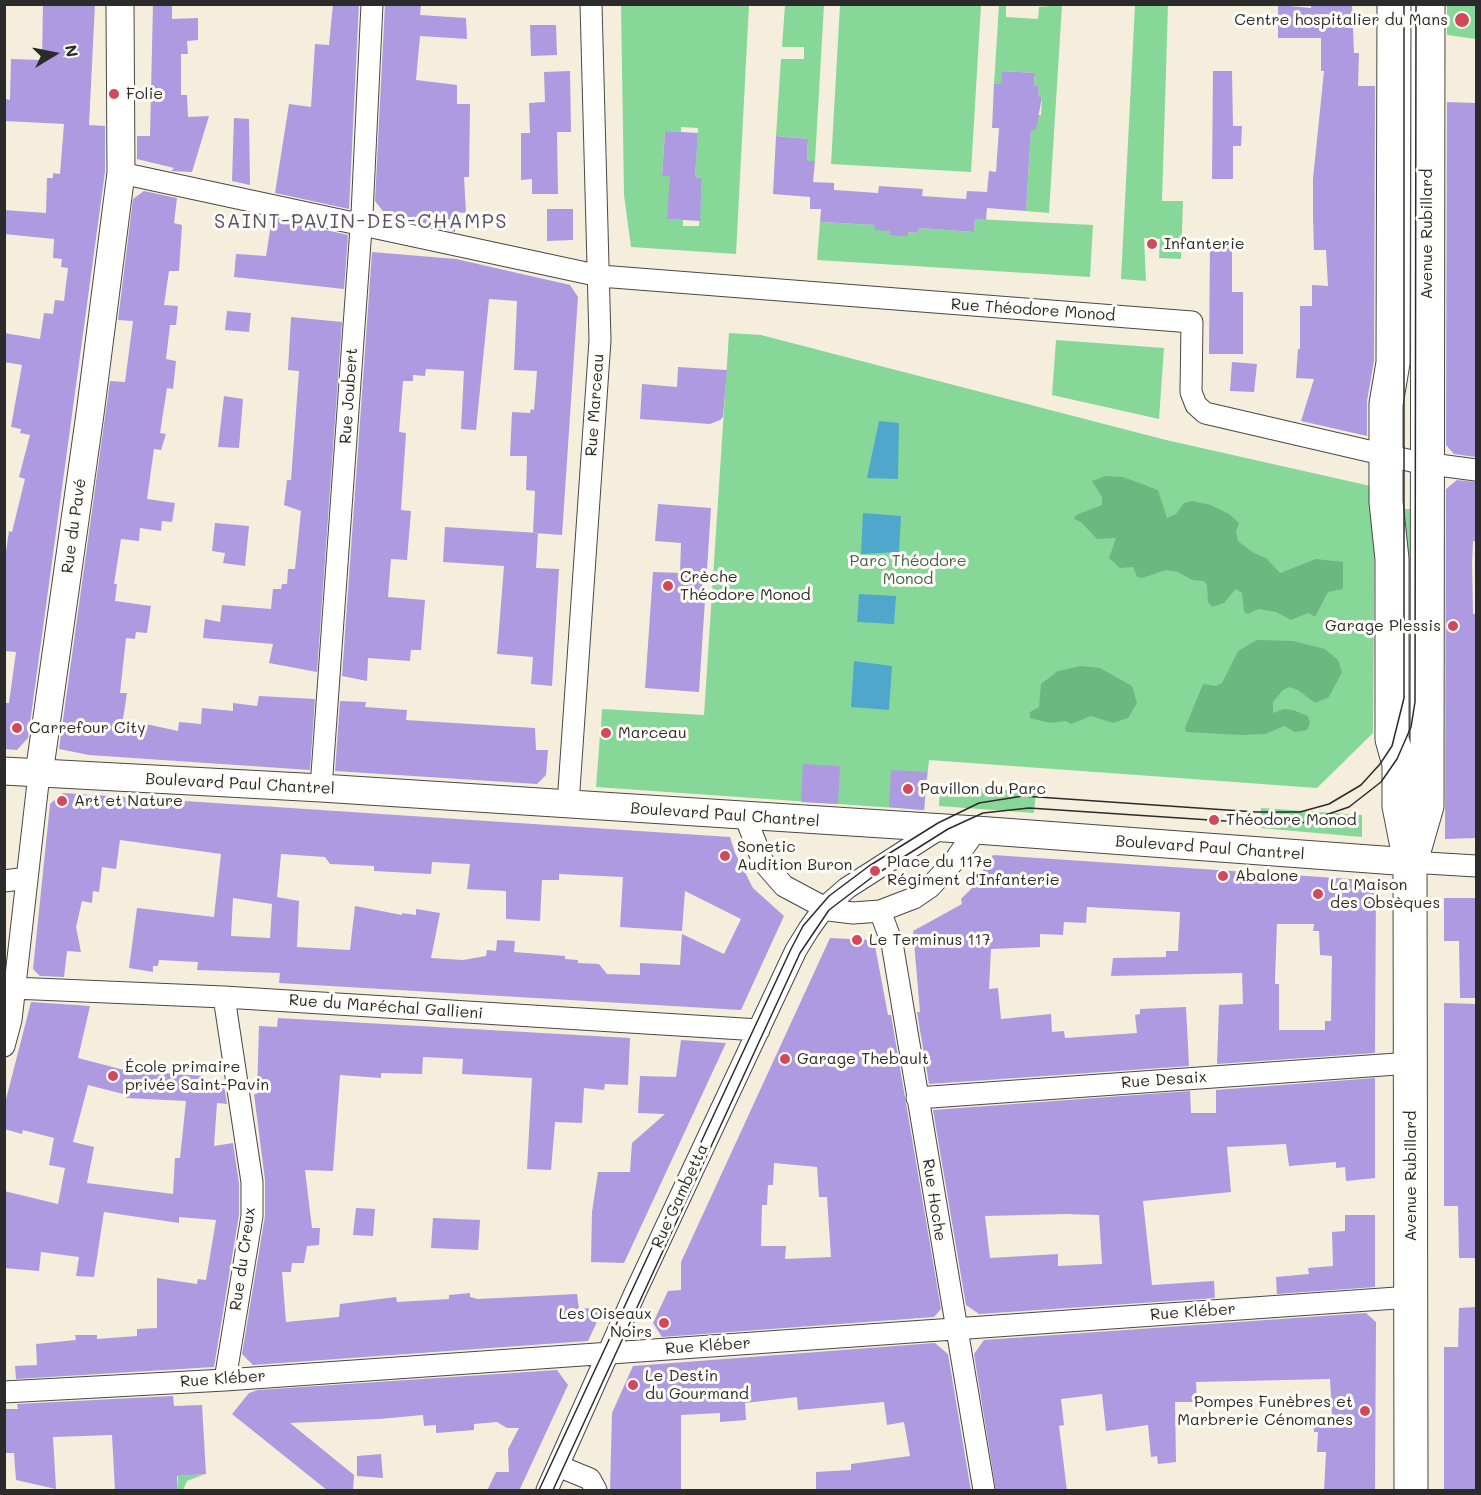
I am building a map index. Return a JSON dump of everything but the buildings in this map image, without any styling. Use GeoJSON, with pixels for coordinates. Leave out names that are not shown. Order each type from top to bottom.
{"type":"FeatureCollection","features":[{"type":"Feature","properties":{"kind":"main road","name":"Avenue Rubillard"},"geometry":{"type":"LineString","coordinates":[[1394,4],[1393,363],[1386,404],[1382,454],[1386,516],[1392,559],[1392,740],[1399,764],[1399,806],[1410,862],[1411,1491]]}},
{"type":"Feature","properties":{"kind":"main road","name":"Avenue Rubillard"},"geometry":{"type":"LineString","coordinates":[[1410,862],[1426,806],[1428,4]]}},
{"type":"Feature","properties":{"kind":"street","name":"Rue du Pavé"},"geometry":{"type":"LineString","coordinates":[[4,1046],[11,1020],[39,774],[90,414],[121,172],[120,4]]}},
{"type":"Feature","properties":{"kind":"street","name":"Rue Joubert"},"geometry":{"type":"LineString","coordinates":[[321,788],[361,225],[372,4]]}},
{"type":"Feature","properties":{"kind":"street","name":"Rue Marceau"},"geometry":{"type":"LineString","coordinates":[[568,804],[600,340],[591,4]]}},
{"type":"Feature","properties":{"kind":"street"},"geometry":{"type":"LineString","coordinates":[[121,172],[600,276]]}},
{"type":"Feature","properties":{"kind":"street","name":"Rue Théodore Monod"},"geometry":{"type":"LineString","coordinates":[[600,276],[1192,322],[1191,392],[1196,405],[1202,411],[1382,454]]}},
{"type":"Feature","properties":{"kind":"street"},"geometry":{"type":"LineString","coordinates":[[1382,454],[1426,464],[1476,470]]}},
{"type":"Feature","properties":{"kind":"street","name":"Boulevard Paul Chantrel"},"geometry":{"type":"LineString","coordinates":[[4,771],[321,788],[976,830],[1410,862]]}},
{"type":"Feature","properties":{"kind":"street"},"geometry":{"type":"LineString","coordinates":[[745,816],[763,861],[772,876],[784,886],[824,908],[853,913],[880,911],[898,906],[930,886],[955,860],[976,830]]}},
{"type":"Feature","properties":{"kind":"street","name":"Rue Gambetta"},"geometry":{"type":"LineString","coordinates":[[547,1491],[635,1293],[796,950],[824,908],[879,865],[939,829]]}},
{"type":"Feature","properties":{"kind":"street"},"geometry":{"type":"LineString","coordinates":[[1410,862],[1476,866]]}},
{"type":"Feature","properties":{"kind":"street"},"geometry":{"type":"LineString","coordinates":[[4,881],[27,878]]}},
{"type":"Feature","properties":{"kind":"street","name":"Rue Hoche"},"geometry":{"type":"LineString","coordinates":[[880,911],[892,943],[984,1491]]}},
{"type":"Feature","properties":{"kind":"street","name":"Rue du Maréchal Gallieni"},"geometry":{"type":"LineString","coordinates":[[14,988],[224,997],[759,1030]]}},
{"type":"Feature","properties":{"kind":"street","name":"Rue du Creux"},"geometry":{"type":"LineString","coordinates":[[224,997],[252,1182],[252,1216],[225,1380]]}},
{"type":"Feature","properties":{"kind":"street","name":"Rue Desaix"},"geometry":{"type":"LineString","coordinates":[[917,1098],[1411,1063]]}},
{"type":"Feature","properties":{"kind":"street","name":"Rue Kléber"},"geometry":{"type":"LineString","coordinates":[[4,1392],[225,1380],[1411,1297]]}},
{"type":"Feature","properties":{"kind":"street"},"geometry":{"type":"LineString","coordinates":[[558,1466],[590,1479],[596,1491]]}},
{"type":"Feature","properties":{"kind":"green space"},"geometry":{"type":"Polygon","coordinates":[[[621,5],[749,5],[736,254],[631,247],[624,195],[621,5]],[[681,127],[681,132],[665,131],[662,175],[674,176],[670,187],[667,219],[683,220],[683,226],[699,226],[702,178],[695,177],[698,128],[681,127]]]}},
{"type":"Feature","properties":{"kind":"green space"},"geometry":{"type":"Polygon","coordinates":[[[785,5],[824,5],[815,161],[807,161],[808,139],[776,136],[781,59],[804,59],[804,47],[782,47],[785,5]]]}},
{"type":"Feature","properties":{"kind":"green space"},"geometry":{"type":"Polygon","coordinates":[[[840,5],[981,5],[971,172],[831,164],[840,5]]]}},
{"type":"Feature","properties":{"kind":"green space"},"geometry":{"type":"Polygon","coordinates":[[[999,5],[1006,5],[1006,17],[1038,19],[1039,7],[1062,5],[1049,213],[1026,211],[1031,130],[1036,130],[1037,115],[1041,115],[1042,97],[1038,96],[1039,86],[1034,85],[1035,73],[1003,71],[1001,83],[994,84],[999,5]]]}},
{"type":"Feature","properties":{"kind":"green space"},"geometry":{"type":"Polygon","coordinates":[[[1135,5],[1168,5],[1162,201],[1183,201],[1181,259],[1159,258],[1160,239],[1144,238],[1146,281],[1121,279],[1135,5]]]}},
{"type":"Feature","properties":{"kind":"green space","name":"Centre hospitalier du Mans"},"geometry":{"type":"Polygon","coordinates":[[[1447,5],[1476,5],[1476,39],[1447,35],[1447,5]]]}},
{"type":"Feature","properties":{"kind":"green space"},"geometry":{"type":"Polygon","coordinates":[[[975,219],[1093,225],[1090,277],[817,260],[820,222],[875,225],[890,231],[890,235],[908,236],[908,232],[918,233],[919,228],[974,232],[975,219]]]}},
{"type":"Feature","properties":{"kind":"green space","name":"Parc Théodore Monod"},"geometry":{"type":"Polygon","coordinates":[[[729,333],[761,335],[1166,440],[1375,487],[1373,733],[1317,788],[929,760],[924,810],[596,787],[600,735],[611,735],[611,727],[601,727],[602,709],[704,715],[729,333]]]}},
{"type":"Feature","properties":{"kind":"green space"},"geometry":{"type":"Polygon","coordinates":[[[1056,340],[1164,348],[1159,419],[1052,395],[1056,340]]]}},
{"type":"Feature","properties":{"kind":"green space"},"geometry":{"type":"Polygon","coordinates":[[[1106,476],[1123,477],[1158,490],[1167,518],[1176,514],[1184,503],[1192,501],[1211,505],[1229,514],[1239,523],[1236,532],[1238,541],[1252,552],[1266,558],[1280,573],[1316,559],[1343,562],[1343,589],[1328,592],[1315,617],[1308,613],[1291,620],[1276,612],[1258,609],[1248,614],[1244,612],[1242,593],[1236,589],[1224,603],[1212,607],[1208,602],[1207,585],[1204,581],[1192,580],[1178,572],[1166,570],[1142,578],[1137,577],[1133,567],[1120,568],[1109,558],[1116,538],[1097,539],[1081,522],[1074,519],[1076,515],[1102,505],[1102,497],[1092,481],[1106,476]]]}},
{"type":"Feature","properties":{"kind":"green space"},"geometry":{"type":"Polygon","coordinates":[[[1403,509],[1419,509],[1417,799],[1406,731],[1403,509]]]}},
{"type":"Feature","properties":{"kind":"green space"},"geometry":{"type":"Polygon","coordinates":[[[1257,640],[1293,641],[1325,649],[1338,660],[1342,672],[1329,697],[1315,703],[1298,690],[1289,687],[1283,690],[1273,702],[1273,713],[1284,709],[1308,716],[1310,723],[1307,730],[1295,732],[1284,726],[1265,734],[1186,732],[1185,728],[1203,684],[1216,686],[1222,683],[1238,651],[1257,640]]]}},
{"type":"Feature","properties":{"kind":"green space"},"geometry":{"type":"Polygon","coordinates":[[[1081,666],[1100,668],[1132,686],[1137,703],[1128,718],[1113,723],[1091,716],[1071,724],[1066,721],[1050,723],[1030,718],[1030,712],[1039,707],[1041,684],[1058,671],[1081,666]]]}},
{"type":"Feature","properties":{"kind":"green space"},"geometry":{"type":"Polygon","coordinates":[[[940,786],[1036,792],[1034,813],[939,806],[940,786]]]}},
{"type":"Feature","properties":{"kind":"green space"},"geometry":{"type":"Polygon","coordinates":[[[1261,808],[1362,815],[1362,837],[1260,828],[1261,808]]]}},
{"type":"Feature","properties":{"kind":"green space"},"geometry":{"type":"Polygon","coordinates":[[[205,1474],[187,1481],[183,1490],[177,1490],[178,1476],[205,1474]]]}},
{"type":"Feature","properties":{"kind":"water"},"geometry":{"type":"Polygon","coordinates":[[[879,421],[899,423],[898,479],[867,478],[879,421]]]}},
{"type":"Feature","properties":{"kind":"water"},"geometry":{"type":"Polygon","coordinates":[[[863,513],[901,516],[899,552],[861,554],[863,513]]]}},
{"type":"Feature","properties":{"kind":"water"},"geometry":{"type":"Polygon","coordinates":[[[859,594],[896,596],[894,624],[857,622],[859,594]]]}},
{"type":"Feature","properties":{"kind":"water"},"geometry":{"type":"Polygon","coordinates":[[[854,661],[892,666],[889,710],[851,707],[854,661]]]}},
{"type":"Feature","properties":{"kind":"tram line"},"geometry":{"type":"LineString","coordinates":[[539,1490],[791,949],[803,926],[829,896],[869,866],[938,823],[979,803],[1023,796],[1256,812],[1300,812],[1329,804],[1361,785],[1380,764],[1392,746],[1404,698],[1404,4]]}},
{"type":"Feature","properties":{"kind":"tram line"},"geometry":{"type":"LineString","coordinates":[[553,1490],[800,953],[829,910],[875,875],[948,829],[983,813],[1029,808],[1255,823],[1302,823],[1349,807],[1381,782],[1397,759],[1411,727],[1415,702],[1416,4]]}},
{"type":"Feature","properties":{"kind":"place","name":"Centre hospitalier du Mans"},"geometry":{"type":"Point","coordinates":[1462,20]}},
{"type":"Feature","properties":{"kind":"place","name":"Folie"},"geometry":{"type":"Point","coordinates":[114,94]}},
{"type":"Feature","properties":{"kind":"place","name":"Infanterie"},"geometry":{"type":"Point","coordinates":[1152,244]}},
{"type":"Feature","properties":{"kind":"place","name":"Crèche Théodore Monod"},"geometry":{"type":"Point","coordinates":[668,586]}},
{"type":"Feature","properties":{"kind":"place","name":"Garage Plessis"},"geometry":{"type":"Point","coordinates":[1453,626]}},
{"type":"Feature","properties":{"kind":"place","name":"Carrefour City"},"geometry":{"type":"Point","coordinates":[17,728]}},
{"type":"Feature","properties":{"kind":"place","name":"Marceau"},"geometry":{"type":"Point","coordinates":[606,733]}},
{"type":"Feature","properties":{"kind":"place","name":"Pavillon du Parc"},"geometry":{"type":"Point","coordinates":[908,789]}},
{"type":"Feature","properties":{"kind":"place","name":"Art et Nature"},"geometry":{"type":"Point","coordinates":[62,801]}},
{"type":"Feature","properties":{"kind":"place","name":"Théodore Monod"},"geometry":{"type":"Point","coordinates":[1214,820]}},
{"type":"Feature","properties":{"kind":"place","name":"Sonetic Audition Buron"},"geometry":{"type":"Point","coordinates":[725,856]}},
{"type":"Feature","properties":{"kind":"place","name":"Place du 117e Régiment d'Infanterie"},"geometry":{"type":"Point","coordinates":[875,871]}},
{"type":"Feature","properties":{"kind":"place","name":"Abalone"},"geometry":{"type":"Point","coordinates":[1223,876]}},
{"type":"Feature","properties":{"kind":"place","name":"La Maison des Obsèques"},"geometry":{"type":"Point","coordinates":[1318,894]}},
{"type":"Feature","properties":{"kind":"place","name":"Le Terminus 117"},"geometry":{"type":"Point","coordinates":[857,940]}},
{"type":"Feature","properties":{"kind":"place","name":"Garage Thebault"},"geometry":{"type":"Point","coordinates":[785,1059]}},
{"type":"Feature","properties":{"kind":"place","name":"École primaire privée Saint-Pavin"},"geometry":{"type":"Point","coordinates":[113,1076]}},
{"type":"Feature","properties":{"kind":"place","name":"Les Oiseaux Noirs"},"geometry":{"type":"Point","coordinates":[664,1323]}},
{"type":"Feature","properties":{"kind":"place","name":"Le Destin du Gourmand"},"geometry":{"type":"Point","coordinates":[633,1385]}},
{"type":"Feature","properties":{"kind":"place","name":"Pompes Funèbres et Marbrerie Cénomanes"},"geometry":{"type":"Point","coordinates":[1365,1411]}},
{"type":"Feature","properties":{"kind":"district","name":"SAINT-PAVIN-DES-CHAMPS"},"geometry":{"type":"Point","coordinates":[361,222]}}]}
